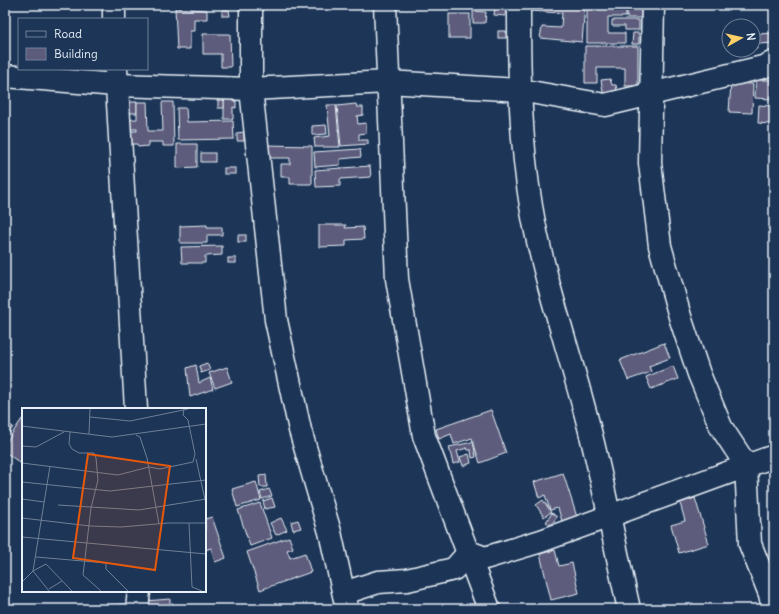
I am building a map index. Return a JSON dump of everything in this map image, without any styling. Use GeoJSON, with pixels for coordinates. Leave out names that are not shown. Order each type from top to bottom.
{"type":"FeatureCollection","features":[{"type":"Feature","properties":{"kind":"street"},"geometry":{"type":"LineString","coordinates":[[114,5],[114,18]]}},
{"type":"Feature","properties":{"kind":"street"},"geometry":{"type":"LineString","coordinates":[[251,5],[251,89],[276,320],[300,430],[330,532],[346,601],[378,582],[407,580],[454,569],[468,552]]}},
{"type":"Feature","properties":{"kind":"street"},"geometry":{"type":"LineString","coordinates":[[385,5],[397,279],[424,436],[489,609]]}},
{"type":"Feature","properties":{"kind":"street"},"geometry":{"type":"LineString","coordinates":[[519,5],[519,90],[535,230],[561,330],[586,413],[629,609]]}},
{"type":"Feature","properties":{"kind":"street"},"geometry":{"type":"LineString","coordinates":[[654,5],[653,94],[650,163],[660,246],[681,320],[702,381],[721,428],[746,465],[750,544],[770,594],[773,609]]}},
{"type":"Feature","properties":{"kind":"street"},"geometry":{"type":"LineString","coordinates":[[5,76],[116,77],[251,89],[388,82],[519,90],[605,104],[653,94],[763,67],[774,62]]}},
{"type":"Feature","properties":{"kind":"street"},"geometry":{"type":"LineString","coordinates":[[116,77],[136,408]]}},
{"type":"Feature","properties":{"kind":"street"},"geometry":{"type":"LineString","coordinates":[[468,552],[485,558],[541,541],[608,515],[774,456]]}},
{"type":"Feature","properties":{"kind":"street"},"geometry":{"type":"LineString","coordinates":[[137,609],[139,592]]}},
{"type":"Feature","properties":{"kind":"building"},"geometry":{"type":"Polygon","coordinates":[[[529,5],[585,5],[582,42],[540,38],[542,27],[561,28],[562,13],[529,11],[529,5]]]}},
{"type":"Feature","properties":{"kind":"building"},"geometry":{"type":"Polygon","coordinates":[[[587,5],[626,5],[626,17],[608,17],[608,33],[625,33],[625,43],[587,43],[587,5]]]}},
{"type":"Feature","properties":{"kind":"building"},"geometry":{"type":"Polygon","coordinates":[[[627,5],[641,5],[641,18],[627,18],[627,5]]]}},
{"type":"Feature","properties":{"kind":"building"},"geometry":{"type":"Polygon","coordinates":[[[495,6],[506,6],[505,16],[494,15],[495,6]]]}},
{"type":"Feature","properties":{"kind":"building"},"geometry":{"type":"Polygon","coordinates":[[[175,8],[207,10],[207,19],[194,19],[194,31],[190,31],[190,49],[177,49],[175,8]]]}},
{"type":"Feature","properties":{"kind":"building"},"geometry":{"type":"Polygon","coordinates":[[[222,10],[229,10],[230,16],[222,16],[222,10]]]}},
{"type":"Feature","properties":{"kind":"building"},"geometry":{"type":"Polygon","coordinates":[[[473,11],[486,12],[485,23],[473,23],[473,11]]]}},
{"type":"Feature","properties":{"kind":"building"},"geometry":{"type":"Polygon","coordinates":[[[449,14],[470,14],[470,38],[449,38],[449,14]]]}},
{"type":"Feature","properties":{"kind":"building"},"geometry":{"type":"Polygon","coordinates":[[[612,20],[639,20],[639,30],[625,30],[625,26],[612,26],[612,20]]]}},
{"type":"Feature","properties":{"kind":"building"},"geometry":{"type":"Polygon","coordinates":[[[498,31],[506,31],[506,38],[498,38],[498,31]]]}},
{"type":"Feature","properties":{"kind":"building"},"geometry":{"type":"Polygon","coordinates":[[[633,33],[639,33],[639,44],[632,44],[633,33]]]}},
{"type":"Feature","properties":{"kind":"building"},"geometry":{"type":"Polygon","coordinates":[[[774,33],[774,43],[761,44],[761,34],[774,33]]]}},
{"type":"Feature","properties":{"kind":"building"},"geometry":{"type":"Polygon","coordinates":[[[203,34],[230,34],[231,67],[221,67],[221,54],[203,54],[203,34]]]}},
{"type":"Feature","properties":{"kind":"building"},"geometry":{"type":"Polygon","coordinates":[[[585,46],[638,46],[638,86],[625,86],[625,68],[597,68],[597,83],[585,83],[585,46]]]}},
{"type":"Feature","properties":{"kind":"building"},"geometry":{"type":"Polygon","coordinates":[[[610,79],[612,85],[616,85],[618,95],[604,97],[601,80],[610,79]]]}},
{"type":"Feature","properties":{"kind":"building"},"geometry":{"type":"Polygon","coordinates":[[[756,80],[772,80],[771,99],[755,98],[756,80]]]}},
{"type":"Feature","properties":{"kind":"building"},"geometry":{"type":"Polygon","coordinates":[[[731,83],[753,84],[752,113],[729,112],[731,83]]]}},
{"type":"Feature","properties":{"kind":"building"},"geometry":{"type":"Polygon","coordinates":[[[224,97],[233,97],[233,101],[236,101],[236,108],[233,107],[233,119],[224,119],[224,97]]]}},
{"type":"Feature","properties":{"kind":"building"},"geometry":{"type":"Polygon","coordinates":[[[218,99],[224,99],[224,108],[218,108],[218,99]]]}},
{"type":"Feature","properties":{"kind":"building"},"geometry":{"type":"Polygon","coordinates":[[[121,102],[137,102],[137,113],[121,113],[121,102]]]}},
{"type":"Feature","properties":{"kind":"building"},"geometry":{"type":"Polygon","coordinates":[[[137,102],[147,102],[148,131],[163,131],[162,102],[173,102],[174,146],[163,146],[163,142],[148,142],[148,146],[138,147],[137,144],[121,144],[121,131],[137,131],[137,129],[121,129],[121,120],[137,119],[137,102]]]}},
{"type":"Feature","properties":{"kind":"building"},"geometry":{"type":"Polygon","coordinates":[[[356,104],[357,107],[363,107],[363,115],[357,116],[358,124],[366,123],[366,133],[359,134],[359,140],[368,140],[368,144],[341,146],[337,106],[356,104]]]}},
{"type":"Feature","properties":{"kind":"building"},"geometry":{"type":"Polygon","coordinates":[[[327,105],[336,105],[340,147],[315,147],[314,138],[330,136],[327,105]]]}},
{"type":"Feature","properties":{"kind":"building"},"geometry":{"type":"Polygon","coordinates":[[[759,105],[770,106],[770,124],[758,123],[759,105]]]}},
{"type":"Feature","properties":{"kind":"building"},"geometry":{"type":"Polygon","coordinates":[[[177,108],[186,108],[187,122],[233,121],[234,139],[178,140],[177,108]]]}},
{"type":"Feature","properties":{"kind":"building"},"geometry":{"type":"Polygon","coordinates":[[[326,125],[327,134],[312,135],[312,126],[326,125]]]}},
{"type":"Feature","properties":{"kind":"building"},"geometry":{"type":"Polygon","coordinates":[[[244,132],[244,141],[237,141],[237,133],[244,132]]]}},
{"type":"Feature","properties":{"kind":"building"},"geometry":{"type":"Polygon","coordinates":[[[177,144],[197,144],[197,167],[177,168],[177,144]]]}},
{"type":"Feature","properties":{"kind":"building"},"geometry":{"type":"Polygon","coordinates":[[[266,145],[312,146],[312,184],[290,184],[290,177],[281,177],[281,164],[290,164],[290,158],[266,158],[266,145]]]}},
{"type":"Feature","properties":{"kind":"building"},"geometry":{"type":"Polygon","coordinates":[[[360,149],[361,157],[340,159],[340,165],[315,167],[314,152],[360,149]]]}},
{"type":"Feature","properties":{"kind":"building"},"geometry":{"type":"Polygon","coordinates":[[[201,153],[215,153],[215,162],[201,162],[201,153]]]}},
{"type":"Feature","properties":{"kind":"building"},"geometry":{"type":"Polygon","coordinates":[[[370,166],[371,177],[340,179],[340,186],[316,187],[315,170],[370,166]]]}},
{"type":"Feature","properties":{"kind":"building"},"geometry":{"type":"Polygon","coordinates":[[[224,168],[235,168],[235,174],[224,174],[224,168]]]}},
{"type":"Feature","properties":{"kind":"building"},"geometry":{"type":"Polygon","coordinates":[[[207,225],[207,227],[222,227],[222,235],[207,235],[207,243],[180,243],[180,226],[207,225]]]}},
{"type":"Feature","properties":{"kind":"building"},"geometry":{"type":"Polygon","coordinates":[[[319,225],[346,225],[345,228],[363,227],[364,239],[346,240],[346,246],[319,247],[319,225]]]}},
{"type":"Feature","properties":{"kind":"building"},"geometry":{"type":"Polygon","coordinates":[[[238,235],[246,235],[246,242],[238,242],[238,235]]]}},
{"type":"Feature","properties":{"kind":"building"},"geometry":{"type":"Polygon","coordinates":[[[222,246],[222,255],[205,256],[205,263],[182,263],[181,247],[222,246]]]}},
{"type":"Feature","properties":{"kind":"building"},"geometry":{"type":"Polygon","coordinates":[[[228,258],[236,258],[236,263],[228,263],[228,258]]]}},
{"type":"Feature","properties":{"kind":"building"},"geometry":{"type":"Polygon","coordinates":[[[664,343],[670,358],[649,366],[651,372],[628,380],[620,360],[664,343]]]}},
{"type":"Feature","properties":{"kind":"building"},"geometry":{"type":"Polygon","coordinates":[[[207,363],[210,370],[201,373],[199,366],[207,363]]]}},
{"type":"Feature","properties":{"kind":"building"},"geometry":{"type":"Polygon","coordinates":[[[196,365],[199,383],[210,378],[213,389],[190,397],[187,368],[196,365]]]}},
{"type":"Feature","properties":{"kind":"building"},"geometry":{"type":"Polygon","coordinates":[[[673,366],[678,379],[651,389],[646,377],[673,366]]]}},
{"type":"Feature","properties":{"kind":"building"},"geometry":{"type":"Polygon","coordinates":[[[227,367],[232,382],[215,388],[209,373],[227,367]]]}},
{"type":"Feature","properties":{"kind":"building"},"geometry":{"type":"Polygon","coordinates":[[[491,410],[506,453],[480,463],[472,438],[454,444],[451,434],[439,439],[436,429],[491,410]]]}},
{"type":"Feature","properties":{"kind":"building"},"geometry":{"type":"Polygon","coordinates":[[[22,419],[22,464],[5,452],[5,444],[22,419]]]}},
{"type":"Feature","properties":{"kind":"building"},"geometry":{"type":"Polygon","coordinates":[[[5,421],[13,427],[6,437],[5,437],[5,421]]]}},
{"type":"Feature","properties":{"kind":"building"},"geometry":{"type":"Polygon","coordinates":[[[473,442],[476,457],[472,458],[471,450],[468,450],[467,448],[457,451],[460,462],[453,464],[449,447],[473,442]]]}},
{"type":"Feature","properties":{"kind":"building"},"geometry":{"type":"Polygon","coordinates":[[[469,454],[471,463],[463,466],[460,457],[469,454]]]}},
{"type":"Feature","properties":{"kind":"building"},"geometry":{"type":"Polygon","coordinates":[[[563,473],[577,517],[562,521],[558,508],[550,510],[545,495],[539,498],[534,482],[563,473]]]}},
{"type":"Feature","properties":{"kind":"building"},"geometry":{"type":"Polygon","coordinates":[[[266,475],[267,487],[260,487],[259,476],[266,475]]]}},
{"type":"Feature","properties":{"kind":"building"},"geometry":{"type":"Polygon","coordinates":[[[256,482],[261,500],[237,507],[232,489],[256,482]]]}},
{"type":"Feature","properties":{"kind":"building"},"geometry":{"type":"Polygon","coordinates":[[[269,489],[272,496],[262,499],[260,492],[269,489]]]}},
{"type":"Feature","properties":{"kind":"building"},"geometry":{"type":"Polygon","coordinates":[[[272,498],[275,507],[265,509],[263,501],[272,498]]]}},
{"type":"Feature","properties":{"kind":"building"},"geometry":{"type":"Polygon","coordinates":[[[695,498],[709,544],[679,553],[671,525],[685,521],[680,503],[695,498]]]}},
{"type":"Feature","properties":{"kind":"building"},"geometry":{"type":"Polygon","coordinates":[[[543,500],[551,512],[544,517],[536,505],[543,500]]]}},
{"type":"Feature","properties":{"kind":"building"},"geometry":{"type":"Polygon","coordinates":[[[260,503],[272,538],[250,546],[238,510],[260,503]]]}},
{"type":"Feature","properties":{"kind":"building"},"geometry":{"type":"Polygon","coordinates":[[[552,513],[557,517],[551,525],[546,522],[552,513]]]}},
{"type":"Feature","properties":{"kind":"building"},"geometry":{"type":"Polygon","coordinates":[[[212,517],[226,558],[215,562],[211,548],[206,550],[206,519],[212,517]]]}},
{"type":"Feature","properties":{"kind":"building"},"geometry":{"type":"Polygon","coordinates":[[[281,518],[287,530],[276,535],[270,523],[281,518]]]}},
{"type":"Feature","properties":{"kind":"building"},"geometry":{"type":"Polygon","coordinates":[[[298,520],[301,528],[293,530],[291,522],[298,520]]]}},
{"type":"Feature","properties":{"kind":"building"},"geometry":{"type":"Polygon","coordinates":[[[289,537],[293,548],[287,550],[290,558],[305,553],[311,572],[260,590],[247,552],[289,537]]]}},
{"type":"Feature","properties":{"kind":"building"},"geometry":{"type":"Polygon","coordinates":[[[555,550],[559,566],[572,563],[579,593],[551,600],[540,554],[555,550]]]}},
{"type":"Feature","properties":{"kind":"building"},"geometry":{"type":"Polygon","coordinates":[[[170,599],[170,609],[147,609],[146,601],[170,599]]]}},
{"type":"Feature","properties":{"kind":"building"},"geometry":{"type":"Polygon","coordinates":[[[124,604],[124,609],[93,609],[93,606],[124,604]]]}}]}
